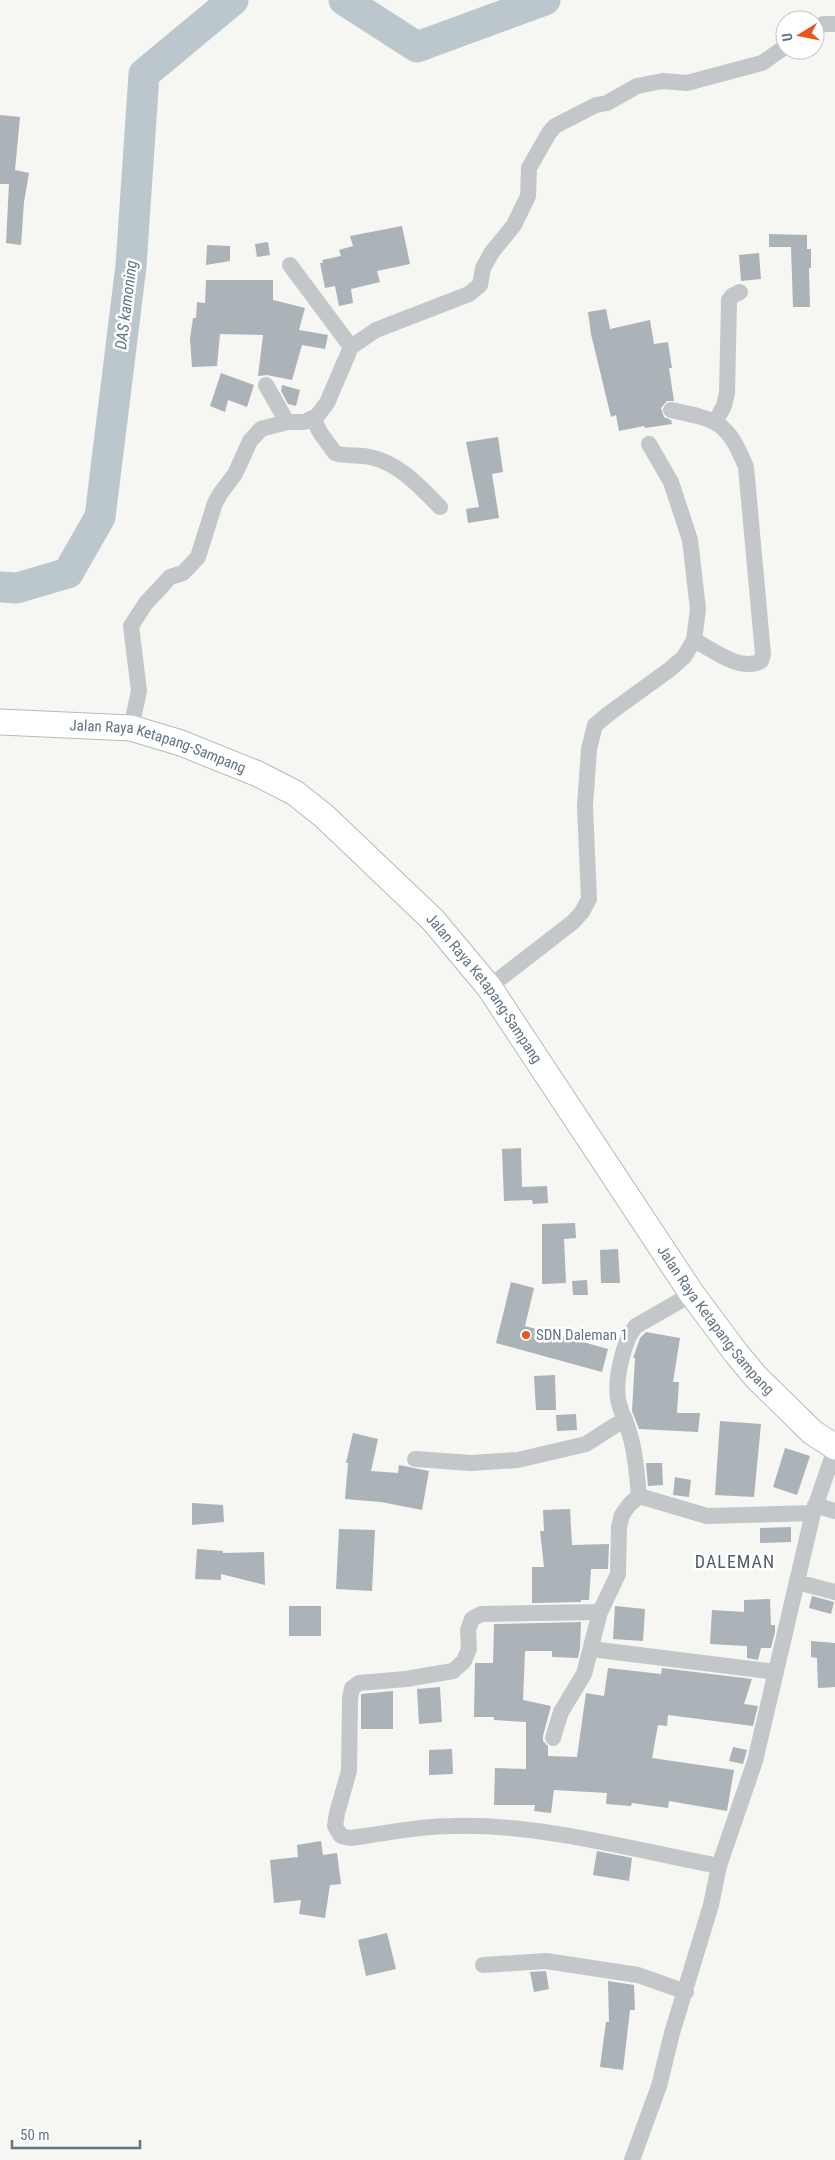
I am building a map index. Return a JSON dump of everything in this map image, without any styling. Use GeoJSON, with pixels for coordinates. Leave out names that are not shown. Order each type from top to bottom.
{"type":"FeatureCollection","features":[{"type":"Feature","properties":{"kind":"main road","name":"Jalan Raya Ketapang-Sampang"},"geometry":{"type":"LineString","coordinates":[[0,722],[131,728],[181,743],[258,774],[295,793],[324,816],[401,887],[433,920],[489,987],[692,1294],[756,1377],[812,1432],[835,1448]]}},
{"type":"Feature","properties":{"kind":"street"},"geometry":{"type":"LineString","coordinates":[[131,728],[139,691],[131,626],[146,603],[161,586],[170,578],[183,573],[198,557],[215,503],[235,474],[250,441],[261,429],[287,422],[304,422],[313,419],[327,403],[346,354],[351,348],[376,330],[470,294],[480,285],[482,268],[492,252],[514,225],[528,196],[529,168],[555,126],[596,105],[606,103],[637,86],[663,81],[687,83],[762,63],[775,54]]}},
{"type":"Feature","properties":{"kind":"street"},"geometry":{"type":"LineString","coordinates":[[290,265],[351,348]]}},
{"type":"Feature","properties":{"kind":"street"},"geometry":{"type":"LineString","coordinates":[[715,422],[724,406],[727,393],[729,300],[740,292]]}},
{"type":"Feature","properties":{"kind":"street"},"geometry":{"type":"LineString","coordinates":[[266,385],[287,422]]}},
{"type":"Feature","properties":{"kind":"street"},"geometry":{"type":"LineString","coordinates":[[671,410],[706,417],[715,422],[734,439],[746,467],[763,654],[761,661],[754,665],[744,665],[694,640]]}},
{"type":"Feature","properties":{"kind":"street"},"geometry":{"type":"LineString","coordinates":[[313,419],[335,453],[372,457],[385,462],[410,477],[440,507]]}},
{"type":"Feature","properties":{"kind":"street"},"geometry":{"type":"LineString","coordinates":[[489,987],[573,922],[582,912],[589,899],[585,806],[589,749],[595,725],[669,670],[684,657],[694,640],[698,609],[690,540],[671,482],[649,444]]}},
{"type":"Feature","properties":{"kind":"street"},"geometry":{"type":"LineString","coordinates":[[640,1496],[631,1436],[618,1400],[617,1384],[630,1333],[636,1326],[692,1294]]}},
{"type":"Feature","properties":{"kind":"street"},"geometry":{"type":"LineString","coordinates":[[415,1458],[470,1463],[518,1460],[586,1444],[625,1419]]}},
{"type":"Feature","properties":{"kind":"street"},"geometry":{"type":"LineString","coordinates":[[632,2160],[658,2086],[672,2033],[686,1992],[711,1905],[719,1866],[755,1761],[814,1509],[835,1448]]}},
{"type":"Feature","properties":{"kind":"street"},"geometry":{"type":"LineString","coordinates":[[640,1496],[707,1516],[814,1509],[835,1511]]}},
{"type":"Feature","properties":{"kind":"street"},"geometry":{"type":"LineString","coordinates":[[553,1738],[561,1712],[584,1674],[600,1612],[618,1574],[619,1527],[622,1515],[629,1505],[640,1496]]}},
{"type":"Feature","properties":{"kind":"street"},"geometry":{"type":"LineString","coordinates":[[797,1582],[835,1592]]}},
{"type":"Feature","properties":{"kind":"street"},"geometry":{"type":"LineString","coordinates":[[600,1612],[481,1614],[472,1619],[468,1630],[469,1650],[464,1661],[453,1671],[406,1679],[359,1683],[352,1688],[350,1699],[349,1771],[336,1813],[335,1826],[341,1836],[350,1838],[452,1826],[518,1829],[719,1866]]}},
{"type":"Feature","properties":{"kind":"street"},"geometry":{"type":"LineString","coordinates":[[591,1649],[776,1672]]}},
{"type":"Feature","properties":{"kind":"street"},"geometry":{"type":"LineString","coordinates":[[483,1965],[546,1962],[638,1975],[686,1992]]}},
{"type":"Feature","properties":{"kind":"building"},"geometry":{"type":"Polygon","coordinates":[[[0,115],[20,117],[15,170],[29,173],[24,202],[21,245],[6,243],[9,184],[0,184],[0,115]]]}},
{"type":"Feature","properties":{"kind":"building"},"geometry":{"type":"Polygon","coordinates":[[[402,226],[410,264],[377,271],[380,282],[351,289],[353,303],[339,306],[335,286],[325,288],[320,263],[323,263],[322,260],[341,256],[339,250],[353,246],[350,236],[402,226]]]}},
{"type":"Feature","properties":{"kind":"building"},"geometry":{"type":"Polygon","coordinates":[[[769,234],[807,235],[807,249],[811,249],[811,268],[809,268],[810,307],[793,307],[791,247],[769,247],[769,234]]]}},
{"type":"Feature","properties":{"kind":"building"},"geometry":{"type":"Polygon","coordinates":[[[268,242],[270,255],[257,257],[255,244],[268,242]]]}},
{"type":"Feature","properties":{"kind":"building"},"geometry":{"type":"Polygon","coordinates":[[[207,245],[230,246],[230,261],[206,265],[207,245]]]}},
{"type":"Feature","properties":{"kind":"building"},"geometry":{"type":"Polygon","coordinates":[[[759,253],[761,279],[741,281],[739,255],[759,253]]]}},
{"type":"Feature","properties":{"kind":"building"},"geometry":{"type":"Polygon","coordinates":[[[206,280],[273,280],[273,300],[305,308],[299,330],[328,335],[325,349],[302,345],[292,380],[267,375],[258,376],[263,335],[220,334],[217,366],[192,367],[190,339],[193,318],[196,318],[197,302],[205,303],[206,280]]]}},
{"type":"Feature","properties":{"kind":"building"},"geometry":{"type":"Polygon","coordinates":[[[606,309],[610,329],[650,320],[654,344],[668,342],[672,368],[669,368],[674,401],[667,401],[661,408],[664,417],[671,420],[672,424],[645,428],[644,426],[619,431],[616,415],[611,417],[591,334],[588,312],[606,309]]]}},
{"type":"Feature","properties":{"kind":"building"},"geometry":{"type":"Polygon","coordinates":[[[221,373],[254,385],[247,407],[228,400],[225,412],[210,406],[221,373]]]}},
{"type":"Feature","properties":{"kind":"building"},"geometry":{"type":"Polygon","coordinates":[[[282,385],[300,390],[296,406],[288,404],[281,391],[282,385]]]}},
{"type":"Feature","properties":{"kind":"building"},"geometry":{"type":"Polygon","coordinates":[[[498,437],[503,472],[492,474],[499,518],[468,523],[466,509],[479,507],[466,442],[498,437]]]}},
{"type":"Feature","properties":{"kind":"building"},"geometry":{"type":"Polygon","coordinates":[[[521,1148],[522,1187],[547,1186],[548,1203],[533,1204],[532,1200],[504,1201],[502,1149],[521,1148]]]}},
{"type":"Feature","properties":{"kind":"building"},"geometry":{"type":"Polygon","coordinates":[[[575,1223],[576,1238],[564,1239],[566,1283],[542,1284],[542,1224],[575,1223]]]}},
{"type":"Feature","properties":{"kind":"building"},"geometry":{"type":"Polygon","coordinates":[[[618,1249],[620,1283],[601,1283],[600,1250],[618,1249]]]}},
{"type":"Feature","properties":{"kind":"building"},"geometry":{"type":"Polygon","coordinates":[[[587,1280],[588,1295],[573,1295],[572,1281],[587,1280]]]}},
{"type":"Feature","properties":{"kind":"building","name":"SDN Daleman 1"},"geometry":{"type":"Polygon","coordinates":[[[511,1282],[534,1288],[525,1326],[608,1349],[602,1372],[496,1343],[511,1282]]]}},
{"type":"Feature","properties":{"kind":"building"},"geometry":{"type":"Polygon","coordinates":[[[646,1332],[680,1338],[673,1382],[679,1382],[677,1413],[700,1413],[698,1432],[639,1429],[632,1411],[635,1358],[633,1358],[640,1338],[646,1332]]]}},
{"type":"Feature","properties":{"kind":"building"},"geometry":{"type":"Polygon","coordinates":[[[555,1375],[556,1410],[536,1410],[534,1376],[555,1375]]]}},
{"type":"Feature","properties":{"kind":"building"},"geometry":{"type":"Polygon","coordinates":[[[576,1414],[577,1430],[557,1431],[556,1415],[576,1414]]]}},
{"type":"Feature","properties":{"kind":"building"},"geometry":{"type":"Polygon","coordinates":[[[720,1421],[761,1424],[754,1497],[715,1495],[720,1421]]]}},
{"type":"Feature","properties":{"kind":"building"},"geometry":{"type":"Polygon","coordinates":[[[353,1433],[378,1439],[371,1471],[398,1473],[399,1465],[429,1471],[422,1510],[381,1502],[345,1499],[348,1463],[346,1463],[353,1433]]]}},
{"type":"Feature","properties":{"kind":"building"},"geometry":{"type":"Polygon","coordinates":[[[785,1448],[810,1456],[797,1495],[773,1487],[785,1448]]]}},
{"type":"Feature","properties":{"kind":"building"},"geometry":{"type":"Polygon","coordinates":[[[646,1463],[662,1463],[663,1485],[648,1486],[646,1463]]]}},
{"type":"Feature","properties":{"kind":"building"},"geometry":{"type":"Polygon","coordinates":[[[675,1477],[691,1480],[689,1497],[673,1495],[675,1477]]]}},
{"type":"Feature","properties":{"kind":"building"},"geometry":{"type":"Polygon","coordinates":[[[192,1503],[223,1505],[224,1522],[192,1525],[192,1503]]]}},
{"type":"Feature","properties":{"kind":"building"},"geometry":{"type":"Polygon","coordinates":[[[570,1509],[572,1545],[609,1544],[608,1569],[591,1569],[589,1600],[581,1600],[581,1602],[532,1603],[532,1567],[544,1567],[540,1531],[544,1531],[543,1510],[570,1509]]]}},
{"type":"Feature","properties":{"kind":"building"},"geometry":{"type":"Polygon","coordinates":[[[791,1527],[791,1542],[760,1543],[760,1528],[791,1527]]]}},
{"type":"Feature","properties":{"kind":"building"},"geometry":{"type":"Polygon","coordinates":[[[339,1529],[375,1530],[372,1591],[336,1589],[339,1529]]]}},
{"type":"Feature","properties":{"kind":"building"},"geometry":{"type":"Polygon","coordinates":[[[197,1549],[223,1551],[223,1553],[264,1552],[265,1585],[221,1574],[221,1580],[195,1579],[197,1549]]]}},
{"type":"Feature","properties":{"kind":"building"},"geometry":{"type":"Polygon","coordinates":[[[812,1596],[834,1602],[831,1614],[809,1608],[812,1596]]]}},
{"type":"Feature","properties":{"kind":"building"},"geometry":{"type":"Polygon","coordinates":[[[770,1599],[771,1625],[775,1625],[775,1632],[771,1648],[761,1648],[758,1660],[747,1658],[747,1646],[710,1644],[712,1610],[744,1612],[744,1600],[770,1599]]]}},
{"type":"Feature","properties":{"kind":"building"},"geometry":{"type":"Polygon","coordinates":[[[289,1606],[321,1606],[321,1636],[289,1636],[289,1606]]]}},
{"type":"Feature","properties":{"kind":"building"},"geometry":{"type":"Polygon","coordinates":[[[615,1606],[645,1609],[643,1641],[613,1639],[615,1606]]]}},
{"type":"Feature","properties":{"kind":"building"},"geometry":{"type":"Polygon","coordinates":[[[581,1622],[578,1658],[552,1657],[552,1651],[525,1651],[523,1700],[551,1706],[543,1736],[543,1741],[548,1746],[548,1756],[577,1757],[586,1693],[604,1696],[608,1668],[661,1674],[662,1668],[752,1679],[744,1704],[758,1706],[753,1726],[668,1715],[667,1726],[658,1725],[652,1758],[734,1770],[727,1811],[669,1801],[668,1808],[632,1803],[631,1806],[606,1804],[607,1793],[554,1790],[551,1813],[534,1811],[535,1805],[494,1805],[495,1768],[526,1769],[526,1722],[494,1720],[494,1717],[474,1717],[475,1663],[493,1663],[494,1624],[581,1622]]]}},
{"type":"Feature","properties":{"kind":"building"},"geometry":{"type":"Polygon","coordinates":[[[811,1641],[835,1643],[835,1687],[818,1688],[817,1658],[811,1657],[811,1641]]]}},
{"type":"Feature","properties":{"kind":"building"},"geometry":{"type":"Polygon","coordinates":[[[440,1687],[442,1722],[419,1724],[417,1689],[440,1687]]]}},
{"type":"Feature","properties":{"kind":"building"},"geometry":{"type":"Polygon","coordinates":[[[393,1691],[393,1729],[361,1729],[361,1694],[393,1691]]]}},
{"type":"Feature","properties":{"kind":"building"},"geometry":{"type":"Polygon","coordinates":[[[733,1747],[747,1750],[743,1764],[729,1761],[733,1747]]]}},
{"type":"Feature","properties":{"kind":"building"},"geometry":{"type":"Polygon","coordinates":[[[452,1749],[453,1774],[429,1775],[429,1750],[452,1749]]]}},
{"type":"Feature","properties":{"kind":"building"},"geometry":{"type":"Polygon","coordinates":[[[321,1841],[323,1855],[337,1853],[341,1884],[330,1885],[325,1918],[299,1914],[301,1900],[274,1903],[270,1860],[298,1857],[297,1845],[321,1841]]]}},
{"type":"Feature","properties":{"kind":"building"},"geometry":{"type":"Polygon","coordinates":[[[597,1851],[632,1858],[629,1881],[593,1875],[597,1851]]]}},
{"type":"Feature","properties":{"kind":"building"},"geometry":{"type":"Polygon","coordinates":[[[387,1933],[396,1969],[366,1976],[358,1940],[387,1933]]]}},
{"type":"Feature","properties":{"kind":"building"},"geometry":{"type":"Polygon","coordinates":[[[546,1971],[549,1989],[534,1992],[530,1972],[546,1971]]]}},
{"type":"Feature","properties":{"kind":"building"},"geometry":{"type":"Polygon","coordinates":[[[608,1981],[634,1985],[635,2010],[630,2010],[623,2070],[600,2067],[606,2022],[609,2022],[608,1981]]]}},
{"type":"Feature","properties":{"kind":"waterway","name":"DAS kamoning"},"geometry":{"type":"LineString","coordinates":[[0,587],[17,588],[68,573],[100,517],[131,266],[144,74],[233,0]]}},
{"type":"Feature","properties":{"kind":"waterway","name":"DAS kamoning"},"geometry":{"type":"LineString","coordinates":[[344,0],[417,47],[545,0]]}},
{"type":"Feature","properties":{"kind":"place","name":"SDN Daleman 1"},"geometry":{"type":"Point","coordinates":[526,1335]}},
{"type":"Feature","properties":{"kind":"district","name":"DALEMAN"},"geometry":{"type":"Point","coordinates":[735,1561]}}]}
